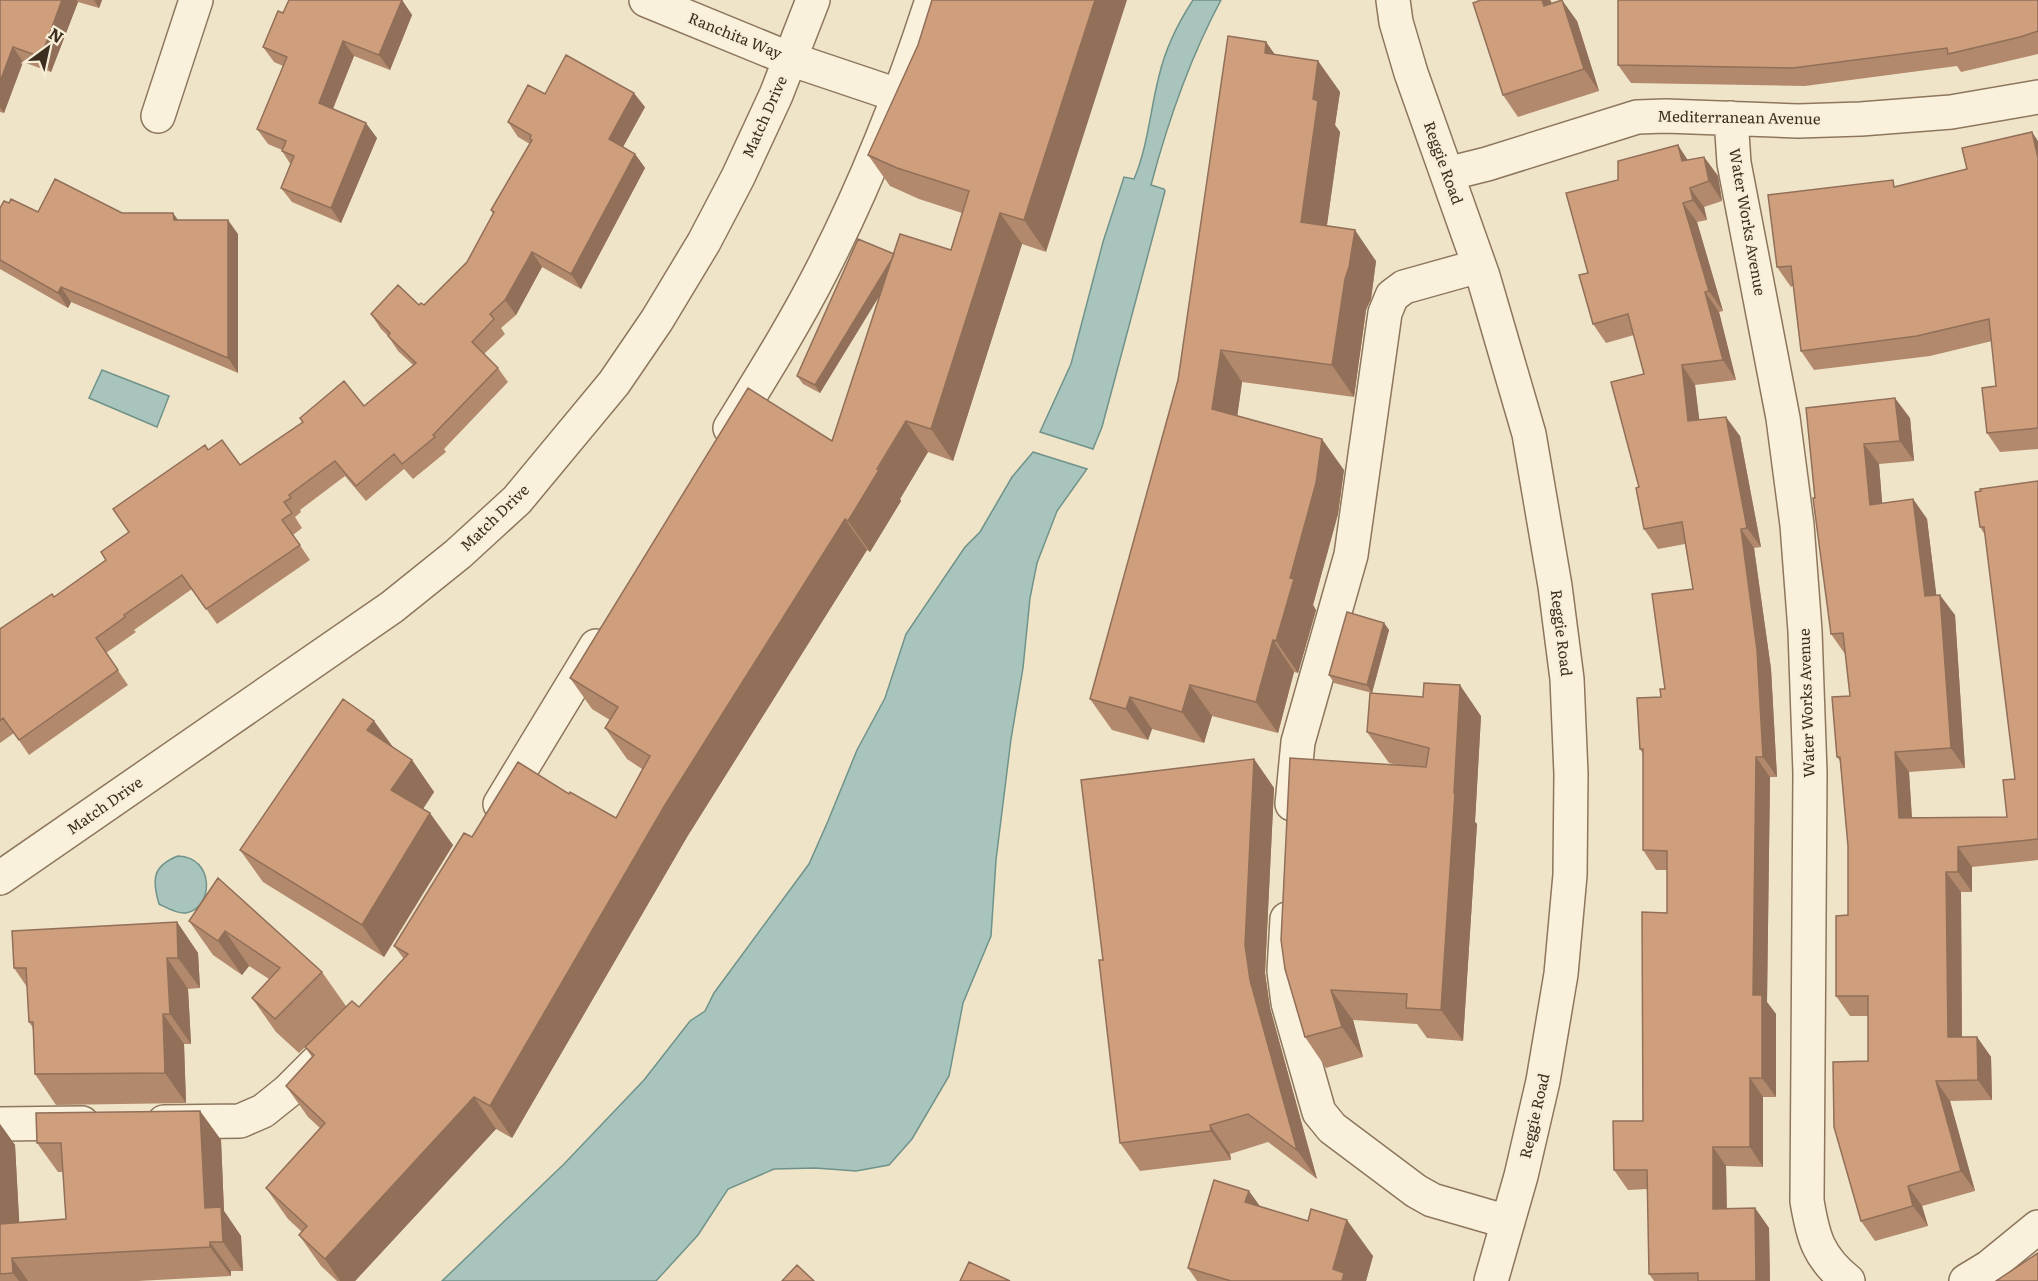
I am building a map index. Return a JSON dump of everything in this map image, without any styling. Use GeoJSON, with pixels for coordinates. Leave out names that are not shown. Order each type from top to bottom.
{"type":"FeatureCollection","features":[{"type":"Feature","properties":{"kind":"street"},"geometry":{"type":"LineString","coordinates":[[158,116],[196,0]]}},
{"type":"Feature","properties":{"kind":"street","name":"Ranchita Way"},"geometry":{"type":"LineString","coordinates":[[646,0],[790,59],[897,95]]}},
{"type":"Feature","properties":{"kind":"street","name":"Match Drive"},"geometry":{"type":"LineString","coordinates":[[0,878],[392,608],[458,554],[517,500],[614,383],[657,320],[704,242],[738,177],[790,59],[813,0]]}},
{"type":"Feature","properties":{"kind":"street"},"geometry":{"type":"LineString","coordinates":[[716,452],[779,349],[822,271],[858,195],[932,0]]}},
{"type":"Feature","properties":{"kind":"street","name":"Reggie Road"},"geometry":{"type":"LineString","coordinates":[[1393,0],[1396,22],[1412,74],[1479,266],[1509,359],[1529,434],[1555,586],[1567,680],[1571,774],[1570,875],[1561,974],[1544,1081],[1491,1281]]}},
{"type":"Feature","properties":{"kind":"street","name":"Mediterranean Avenue"},"geometry":{"type":"LineString","coordinates":[[1447,174],[1487,164],[1636,117],[1798,121],[1861,119],[1950,112],[2038,97]]}},
{"type":"Feature","properties":{"kind":"street","name":"Water Works Avenue"},"geometry":{"type":"LineString","coordinates":[[1731,118],[1734,163],[1783,418],[1797,525],[1804,619],[1810,773],[1807,1201],[1813,1235],[1826,1258],[1848,1281]]}},
{"type":"Feature","properties":{"kind":"street"},"geometry":{"type":"LineString","coordinates":[[1291,833],[1298,742],[1351,555],[1385,313],[1392,296],[1404,288],[1479,266]]}},
{"type":"Feature","properties":{"kind":"street"},"geometry":{"type":"LineString","coordinates":[[487,825],[609,625]]}},
{"type":"Feature","properties":{"kind":"street"},"geometry":{"type":"LineString","coordinates":[[1288,891],[1284,971],[1288,1003],[1319,1112],[1332,1128],[1416,1191],[1432,1200],[1508,1222]]}},
{"type":"Feature","properties":{"kind":"street"},"geometry":{"type":"LineString","coordinates":[[0,1124],[240,1121],[263,1111],[288,1091],[345,1034]]}},
{"type":"Feature","properties":{"kind":"street"},"geometry":{"type":"LineString","coordinates":[[1966,1281],[1989,1267],[2038,1227]]}},
{"type":"Feature","properties":{"kind":"water"},"geometry":{"type":"Polygon","coordinates":[[[1193,0],[1221,0],[1190,67],[1172,114],[1151,185],[1165,191],[1102,427],[1093,449],[1040,432],[1071,364],[1103,242],[1124,177],[1134,179],[1139,167],[1159,76],[1168,47],[1193,0]]]}},
{"type":"Feature","properties":{"kind":"water"},"geometry":{"type":"Polygon","coordinates":[[[102,370],[169,396],[157,427],[89,398],[102,370]]]}},
{"type":"Feature","properties":{"kind":"water"},"geometry":{"type":"Polygon","coordinates":[[[1033,452],[1087,469],[1057,511],[1037,563],[1030,598],[1023,668],[1011,739],[996,860],[991,936],[963,1003],[949,1076],[912,1139],[889,1165],[856,1171],[815,1168],[774,1169],[728,1189],[698,1235],[656,1281],[442,1281],[564,1164],[644,1080],[690,1021],[705,1011],[714,993],[809,864],[857,750],[885,698],[906,634],[965,547],[980,532],[1012,477],[1033,452]]]}},
{"type":"Feature","properties":{"kind":"water"},"geometry":{"type":"Polygon","coordinates":[[[178,856],[190,859],[199,865],[206,883],[206,893],[202,902],[195,909],[186,913],[176,912],[159,904],[155,888],[159,869],[163,864],[178,856]]]}},
{"type":"Feature","properties":{"kind":"building"},"geometry":{"type":"Polygon","coordinates":[[[0,0],[62,0],[41,57],[13,47],[0,82],[0,0]]]}},
{"type":"Feature","properties":{"kind":"building"},"geometry":{"type":"Polygon","coordinates":[[[289,0],[402,0],[379,55],[343,41],[319,103],[366,123],[331,208],[281,188],[294,156],[282,151],[286,141],[257,129],[287,57],[263,47],[278,11],[283,13],[289,0]]]}},
{"type":"Feature","properties":{"kind":"building"},"geometry":{"type":"Polygon","coordinates":[[[932,0],[1095,0],[1024,220],[1000,213],[931,429],[906,421],[848,521],[845,519],[665,805],[490,1106],[474,1097],[325,1259],[299,1235],[307,1226],[266,1188],[325,1123],[286,1086],[314,1055],[305,1047],[352,1001],[359,1007],[408,954],[394,946],[464,833],[472,837],[518,762],[569,794],[570,792],[616,818],[650,756],[605,728],[618,707],[570,678],[748,388],[832,441],[900,234],[951,250],[969,191],[897,168],[868,155],[918,45],[932,0]]]}},
{"type":"Feature","properties":{"kind":"building"},"geometry":{"type":"Polygon","coordinates":[[[1481,0],[1542,0],[1544,6],[1562,0],[1584,69],[1503,95],[1473,3],[1481,0]]]}},
{"type":"Feature","properties":{"kind":"building"},"geometry":{"type":"Polygon","coordinates":[[[1618,0],[2038,0],[2038,31],[1948,54],[1947,48],[1793,68],[1618,65],[1618,0]]]}},
{"type":"Feature","properties":{"kind":"building"},"geometry":{"type":"Polygon","coordinates":[[[1228,36],[1266,42],[1265,53],[1318,61],[1313,99],[1318,101],[1301,222],[1355,230],[1332,365],[1221,350],[1212,409],[1322,439],[1316,483],[1290,578],[1294,579],[1276,641],[1273,640],[1256,702],[1190,685],[1182,712],[1130,697],[1126,709],[1090,699],[1178,380],[1228,36]]]}},
{"type":"Feature","properties":{"kind":"building"},"geometry":{"type":"Polygon","coordinates":[[[566,55],[634,93],[609,139],[635,154],[571,274],[532,252],[505,300],[490,314],[494,319],[472,342],[498,368],[433,435],[435,437],[402,464],[394,454],[356,486],[335,461],[289,495],[291,498],[284,502],[292,513],[282,520],[300,545],[206,609],[182,575],[124,615],[125,617],[96,638],[118,670],[19,740],[3,718],[0,721],[0,629],[52,594],[54,597],[106,560],[101,552],[129,532],[113,509],[205,445],[208,450],[222,440],[240,465],[303,422],[300,418],[344,381],[364,406],[416,363],[388,336],[390,333],[371,314],[398,285],[419,305],[421,303],[424,305],[467,262],[494,212],[491,210],[532,140],[531,135],[508,122],[528,85],[545,94],[566,55]]]}},
{"type":"Feature","properties":{"kind":"building"},"geometry":{"type":"Polygon","coordinates":[[[2032,132],[2038,158],[2038,428],[1987,433],[1982,388],[1996,386],[1989,319],[1917,336],[1801,351],[1791,266],[1777,267],[1768,195],[1893,180],[1894,187],[1967,169],[1962,148],[2032,132]]]}},
{"type":"Feature","properties":{"kind":"building"},"geometry":{"type":"Polygon","coordinates":[[[1678,145],[1682,161],[1704,157],[1709,181],[1690,188],[1693,200],[1683,203],[1709,291],[1705,292],[1723,360],[1682,365],[1688,421],[1726,417],[1747,528],[1741,529],[1757,650],[1763,757],[1756,757],[1753,995],[1762,995],[1762,1078],[1750,1078],[1750,1147],[1713,1147],[1713,1209],[1755,1208],[1756,1281],[1698,1281],[1698,1273],[1649,1274],[1647,1170],[1614,1170],[1613,1121],[1643,1121],[1642,912],[1667,913],[1667,851],[1643,850],[1643,749],[1640,749],[1637,698],[1661,697],[1660,689],[1665,689],[1652,594],[1693,589],[1682,522],[1644,529],[1636,488],[1639,487],[1611,382],[1644,374],[1628,314],[1593,324],[1579,275],[1588,273],[1566,193],[1618,180],[1618,161],[1678,145]]]}},
{"type":"Feature","properties":{"kind":"building"},"geometry":{"type":"Polygon","coordinates":[[[55,179],[122,213],[173,213],[174,220],[228,220],[228,358],[61,287],[58,293],[0,260],[0,208],[4,201],[9,203],[11,199],[38,212],[55,179]]]}},
{"type":"Feature","properties":{"kind":"building"},"geometry":{"type":"Polygon","coordinates":[[[858,239],[894,254],[815,385],[797,376],[858,239]]]}},
{"type":"Feature","properties":{"kind":"building"},"geometry":{"type":"Polygon","coordinates":[[[1895,398],[1900,441],[1864,444],[1870,505],[1913,499],[1925,596],[1940,595],[1951,748],[1895,752],[1899,818],[2007,817],[2003,780],[2015,779],[1984,527],[1980,527],[1975,492],[1981,491],[1980,489],[2038,481],[2038,839],[1958,847],[1958,872],[1946,872],[1948,1037],[1977,1037],[1978,1080],[1936,1081],[1961,1171],[1908,1186],[1913,1206],[1861,1221],[1834,1127],[1833,1062],[1868,1061],[1868,996],[1836,996],[1836,916],[1848,915],[1848,846],[1832,697],[1850,696],[1843,633],[1831,634],[1813,498],[1815,498],[1806,408],[1895,398]]]}},
{"type":"Feature","properties":{"kind":"building"},"geometry":{"type":"Polygon","coordinates":[[[1347,612],[1384,623],[1367,685],[1329,675],[1347,612]]]}},
{"type":"Feature","properties":{"kind":"building"},"geometry":{"type":"Polygon","coordinates":[[[1424,683],[1460,685],[1441,1010],[1406,1008],[1407,994],[1331,990],[1342,1027],[1305,1037],[1285,969],[1281,940],[1290,758],[1426,767],[1429,748],[1367,732],[1370,693],[1423,697],[1424,683]]]}},
{"type":"Feature","properties":{"kind":"building"},"geometry":{"type":"Polygon","coordinates":[[[343,699],[374,721],[367,730],[412,760],[391,790],[430,813],[362,925],[240,850],[343,699]]]}},
{"type":"Feature","properties":{"kind":"building"},"geometry":{"type":"Polygon","coordinates":[[[1254,759],[1245,945],[1250,980],[1297,1150],[1248,1114],[1210,1125],[1211,1131],[1120,1143],[1099,960],[1103,960],[1081,780],[1254,759]]]}},
{"type":"Feature","properties":{"kind":"building"},"geometry":{"type":"Polygon","coordinates":[[[218,878],[322,972],[275,1019],[252,998],[280,968],[225,931],[218,941],[189,921],[218,878]]]}},
{"type":"Feature","properties":{"kind":"building"},"geometry":{"type":"Polygon","coordinates":[[[177,922],[178,958],[167,958],[170,1014],[163,1014],[165,1073],[35,1074],[33,1022],[29,1022],[26,968],[14,968],[12,931],[177,922]]]}},
{"type":"Feature","properties":{"kind":"building"},"geometry":{"type":"Polygon","coordinates":[[[200,1111],[205,1208],[221,1207],[223,1242],[210,1242],[210,1247],[12,1258],[13,1273],[0,1274],[0,1224],[66,1219],[61,1143],[37,1143],[36,1113],[200,1111]]]}},
{"type":"Feature","properties":{"kind":"building"},"geometry":{"type":"Polygon","coordinates":[[[1214,1180],[1249,1191],[1245,1202],[1308,1221],[1311,1209],[1347,1220],[1333,1269],[1344,1273],[1342,1281],[1231,1281],[1188,1268],[1214,1180]]]}},
{"type":"Feature","properties":{"kind":"building"},"geometry":{"type":"Polygon","coordinates":[[[2038,1253],[2038,1281],[1996,1281],[2038,1253]]]}},
{"type":"Feature","properties":{"kind":"building"},"geometry":{"type":"Polygon","coordinates":[[[969,1262],[1010,1281],[960,1281],[969,1262]]]}},
{"type":"Feature","properties":{"kind":"building"},"geometry":{"type":"Polygon","coordinates":[[[797,1265],[814,1281],[782,1281],[797,1265]]]}}]}
